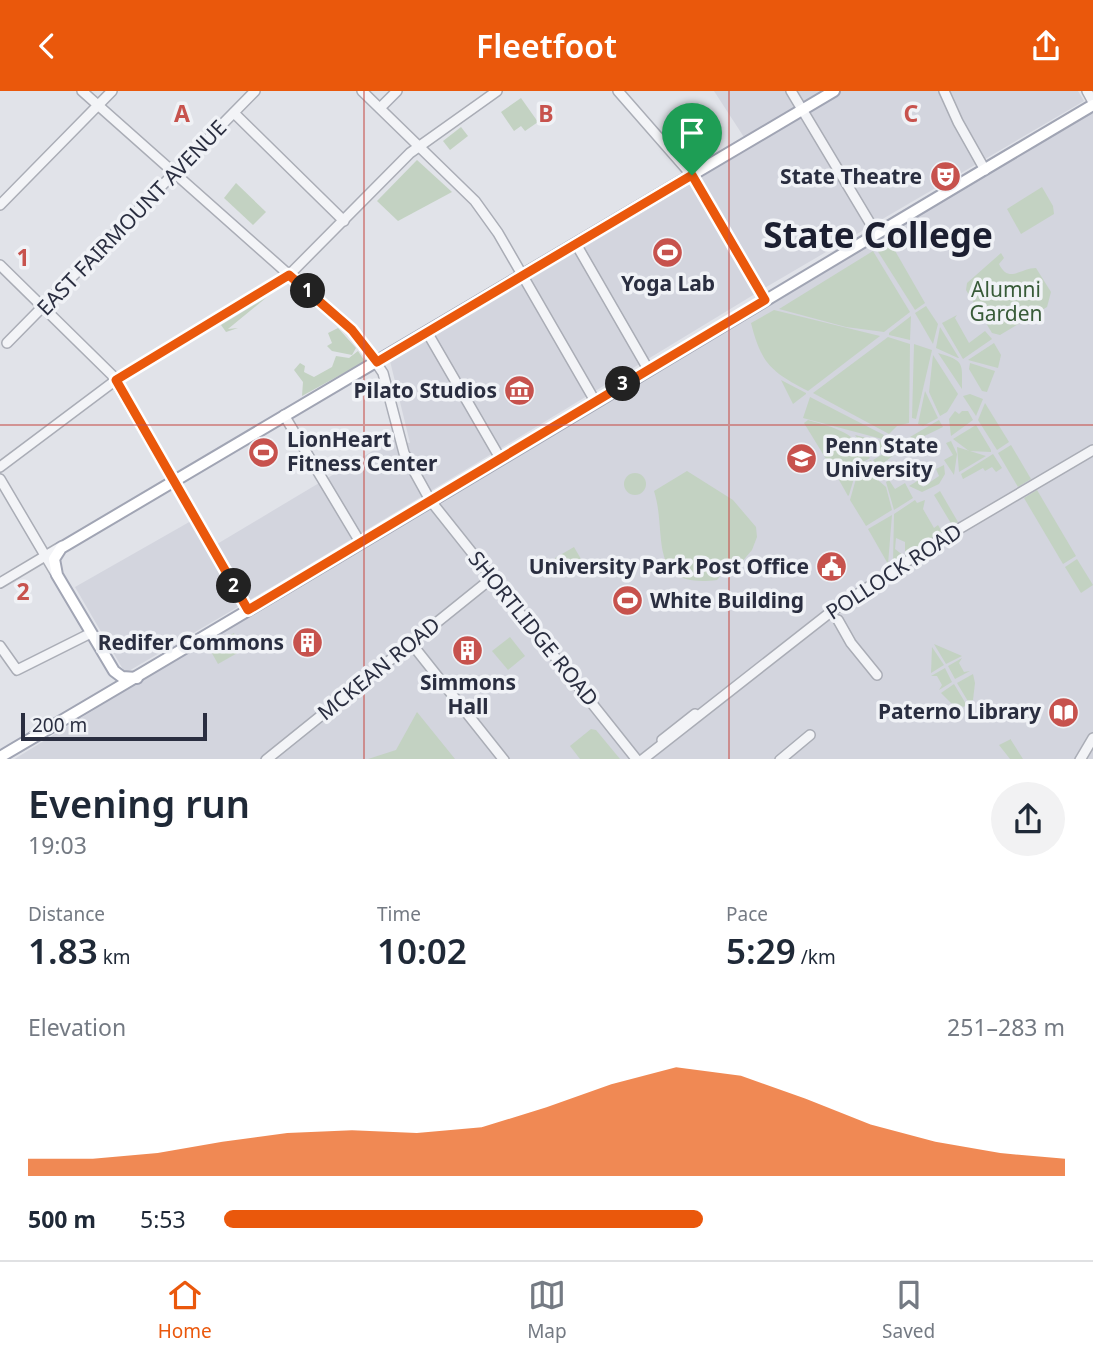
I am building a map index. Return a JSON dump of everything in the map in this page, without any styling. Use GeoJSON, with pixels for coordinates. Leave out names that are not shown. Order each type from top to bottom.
{"type":"FeatureCollection","features":[{"type":"Feature","properties":{"kind":"main road"},"geometry":{"type":"LineString","coordinates":[[137,678],[122,677],[114,671],[57,575],[54,559],[64,545],[834,91]]}},
{"type":"Feature","properties":{"kind":"main road"},"geometry":{"type":"LineString","coordinates":[[0,757],[137,678],[430,499],[1093,104]]}},
{"type":"Feature","properties":{"kind":"main road"},"geometry":{"type":"LineString","coordinates":[[88,707],[111,684],[114,671]]}},
{"type":"Feature","properties":{"kind":"street","name":"SHORTLIDGE ROAD"},"geometry":{"type":"LineString","coordinates":[[82,91],[352,330],[377,362],[386,383],[404,453],[430,499],[636,759]]}},
{"type":"Feature","properties":{"kind":"street"},"geometry":{"type":"LineString","coordinates":[[0,205],[111,91]]}},
{"type":"Feature","properties":{"kind":"street","name":"EAST FAIRMOUNT AVENUE"},"geometry":{"type":"LineString","coordinates":[[7,343],[255,91]]}},
{"type":"Feature","properties":{"kind":"street"},"geometry":{"type":"LineString","coordinates":[[362,91],[475,201],[522,275],[595,401]]}},
{"type":"Feature","properties":{"kind":"street"},"geometry":{"type":"LineString","coordinates":[[380,108],[397,91]]}},
{"type":"Feature","properties":{"kind":"street"},"geometry":{"type":"LineString","coordinates":[[0,467],[116,380],[289,275],[418,147],[498,91]]}},
{"type":"Feature","properties":{"kind":"street"},"geometry":{"type":"LineString","coordinates":[[618,91],[692,175],[765,300]]}},
{"type":"Feature","properties":{"kind":"street"},"geometry":{"type":"LineString","coordinates":[[792,91],[876,233]]}},
{"type":"Feature","properties":{"kind":"street"},"geometry":{"type":"LineString","coordinates":[[944,91],[985,170]]}},
{"type":"Feature","properties":{"kind":"street"},"geometry":{"type":"LineString","coordinates":[[1087,91],[1093,104]]}},
{"type":"Feature","properties":{"kind":"street"},"geometry":{"type":"LineString","coordinates":[[233,113],[344,221]]}},
{"type":"Feature","properties":{"kind":"street"},"geometry":{"type":"LineString","coordinates":[[576,244],[648,369]]}},
{"type":"Feature","properties":{"kind":"street"},"geometry":{"type":"LineString","coordinates":[[0,265],[116,380],[248,610]]}},
{"type":"Feature","properties":{"kind":"street"},"geometry":{"type":"LineString","coordinates":[[427,332],[500,458]]}},
{"type":"Feature","properties":{"kind":"street"},"geometry":{"type":"LineString","coordinates":[[284,415],[360,542]]}},
{"type":"Feature","properties":{"kind":"street","name":"POLLOCK ROAD"},"geometry":{"type":"LineString","coordinates":[[642,759],[676,726],[705,709],[832,611],[935,543],[1093,450]]}},
{"type":"Feature","properties":{"kind":"street"},"geometry":{"type":"LineString","coordinates":[[0,479],[57,575]]}},
{"type":"Feature","properties":{"kind":"street"},"geometry":{"type":"LineString","coordinates":[[0,583],[64,545]]}},
{"type":"Feature","properties":{"kind":"street","name":"MCKEAN ROAD"},"geometry":{"type":"LineString","coordinates":[[266,759],[492,578]]}},
{"type":"Feature","properties":{"kind":"street"},"geometry":{"type":"LineString","coordinates":[[838,620],[851,643],[877,675]]}},
{"type":"Feature","properties":{"kind":"street"},"geometry":{"type":"LineString","coordinates":[[0,646],[13,667],[18,670],[91,632]]}},
{"type":"Feature","properties":{"kind":"street"},"geometry":{"type":"LineString","coordinates":[[411,643],[503,759]]}},
{"type":"Feature","properties":{"kind":"street"},"geometry":{"type":"LineString","coordinates":[[779,759],[810,736]]}},
{"type":"Feature","properties":{"kind":"street"},"geometry":{"type":"LineString","coordinates":[[1080,759],[1093,739]]}},
{"type":"Feature","properties":{"kind":"shaded area"},"geometry":{"type":"Polygon","coordinates":[[[714,91],[1078,91],[1084,101],[768,286],[289,577],[127,672],[124,671],[75,587],[191,521],[207,550],[391,440],[410,443],[390,361],[751,148],[714,91]]]}},
{"type":"Feature","properties":{"kind":"shaded area","name":"Penn State University"},"geometry":{"type":"Polygon","coordinates":[[[1090,113],[1093,114],[1093,759],[15,759],[265,604],[1090,113]]]}},
{"type":"Feature","properties":{"kind":"green space"},"geometry":{"type":"Polygon","coordinates":[[[521,98],[538,122],[525,131],[521,126],[514,131],[501,112],[521,98]]]}},
{"type":"Feature","properties":{"kind":"green space"},"geometry":{"type":"Polygon","coordinates":[[[461,127],[468,136],[450,150],[443,141],[461,127]]]}},
{"type":"Feature","properties":{"kind":"green space"},"geometry":{"type":"Polygon","coordinates":[[[417,160],[452,192],[398,221],[377,201],[417,160]]]}},
{"type":"Feature","properties":{"kind":"green space"},"geometry":{"type":"Polygon","coordinates":[[[236,183],[266,212],[253,225],[224,198],[236,183]]]}},
{"type":"Feature","properties":{"kind":"green space"},"geometry":{"type":"Polygon","coordinates":[[[1042,187],[1053,206],[1054,214],[1021,234],[1007,209],[1042,187]]]}},
{"type":"Feature","properties":{"kind":"green space"},"geometry":{"type":"Polygon","coordinates":[[[890,242],[925,303],[915,310],[877,250],[890,242]]]}},
{"type":"Feature","properties":{"kind":"green space"},"geometry":{"type":"Polygon","coordinates":[[[873,251],[910,312],[884,332],[846,327],[779,309],[873,251]]]}},
{"type":"Feature","properties":{"kind":"green space","name":"Alumni Garden"},"geometry":{"type":"Polygon","coordinates":[[[1001,253],[1004,258],[999,264],[1003,270],[1011,274],[1036,268],[1051,292],[1047,307],[1000,335],[992,333],[966,290],[967,283],[1001,253]]]}},
{"type":"Feature","properties":{"kind":"green space"},"geometry":{"type":"Polygon","coordinates":[[[267,297],[228,329],[238,328],[226,332],[221,325],[267,297]]]}},
{"type":"Feature","properties":{"kind":"green space"},"geometry":{"type":"Polygon","coordinates":[[[926,306],[938,324],[933,344],[915,313],[926,306]]]}},
{"type":"Feature","properties":{"kind":"green space"},"geometry":{"type":"Polygon","coordinates":[[[774,310],[880,336],[808,391],[776,372],[759,348],[751,323],[774,310]]]}},
{"type":"Feature","properties":{"kind":"green space"},"geometry":{"type":"Polygon","coordinates":[[[957,315],[955,318],[969,343],[985,331],[992,339],[963,359],[942,323],[957,315]]]}},
{"type":"Feature","properties":{"kind":"green space"},"geometry":{"type":"Polygon","coordinates":[[[911,316],[910,340],[889,335],[889,333],[911,316]]]}},
{"type":"Feature","properties":{"kind":"green space"},"geometry":{"type":"Polygon","coordinates":[[[940,327],[959,358],[936,348],[940,327]]]}},
{"type":"Feature","properties":{"kind":"green space"},"geometry":{"type":"Polygon","coordinates":[[[338,328],[356,348],[352,355],[332,351],[327,346],[332,343],[328,333],[338,328]]]}},
{"type":"Feature","properties":{"kind":"green space"},"geometry":{"type":"Polygon","coordinates":[[[888,337],[910,344],[909,423],[897,426],[889,434],[813,393],[888,337]]]}},
{"type":"Feature","properties":{"kind":"green space"},"geometry":{"type":"Polygon","coordinates":[[[994,343],[1001,355],[998,368],[968,360],[994,343]]]}},
{"type":"Feature","properties":{"kind":"green space"},"geometry":{"type":"Polygon","coordinates":[[[914,344],[932,350],[916,419],[912,418],[914,344]]]}},
{"type":"Feature","properties":{"kind":"green space"},"geometry":{"type":"Polygon","coordinates":[[[358,351],[364,360],[362,363],[302,396],[303,382],[294,370],[300,363],[305,366],[304,372],[314,377],[332,367],[336,356],[349,358],[358,351]]]}},
{"type":"Feature","properties":{"kind":"green space"},"geometry":{"type":"Polygon","coordinates":[[[938,353],[953,358],[960,364],[962,389],[938,353]]]}},
{"type":"Feature","properties":{"kind":"green space"},"geometry":{"type":"Polygon","coordinates":[[[933,355],[958,394],[947,412],[940,416],[929,392],[933,355]]]}},
{"type":"Feature","properties":{"kind":"green space"},"geometry":{"type":"Polygon","coordinates":[[[970,363],[995,371],[987,392],[982,391],[969,369],[970,363]]]}},
{"type":"Feature","properties":{"kind":"green space"},"geometry":{"type":"Polygon","coordinates":[[[781,380],[806,393],[806,394],[793,404],[781,380]]]}},
{"type":"Feature","properties":{"kind":"green space"},"geometry":{"type":"Polygon","coordinates":[[[925,391],[938,418],[923,426],[918,424],[925,391]]]}},
{"type":"Feature","properties":{"kind":"green space"},"geometry":{"type":"Polygon","coordinates":[[[970,394],[983,399],[976,416],[963,396],[970,394]]]}},
{"type":"Feature","properties":{"kind":"green space"},"geometry":{"type":"Polygon","coordinates":[[[810,397],[884,435],[882,439],[803,418],[810,397]]]}},
{"type":"Feature","properties":{"kind":"green space"},"geometry":{"type":"Polygon","coordinates":[[[985,403],[1009,442],[997,450],[978,420],[985,403]]]}},
{"type":"Feature","properties":{"kind":"green space"},"geometry":{"type":"Polygon","coordinates":[[[955,411],[959,414],[968,411],[973,420],[951,436],[949,419],[955,411]]]}},
{"type":"Feature","properties":{"kind":"green space"},"geometry":{"type":"Polygon","coordinates":[[[808,420],[851,437],[870,458],[837,477],[804,423],[808,420]]]}},
{"type":"Feature","properties":{"kind":"green space"},"geometry":{"type":"Polygon","coordinates":[[[939,420],[943,427],[912,442],[910,437],[939,420]]]}},
{"type":"Feature","properties":{"kind":"green space"},"geometry":{"type":"Polygon","coordinates":[[[976,425],[991,452],[969,451],[953,439],[976,425]]]}},
{"type":"Feature","properties":{"kind":"green space"},"geometry":{"type":"Polygon","coordinates":[[[855,435],[882,442],[885,448],[871,456],[855,435]]]}},
{"type":"Feature","properties":{"kind":"green space"},"geometry":{"type":"Polygon","coordinates":[[[951,441],[957,454],[954,475],[944,460],[953,455],[946,443],[951,441]]]}},
{"type":"Feature","properties":{"kind":"green space"},"geometry":{"type":"Polygon","coordinates":[[[901,443],[904,447],[881,465],[885,472],[882,473],[873,460],[901,443]]]}},
{"type":"Feature","properties":{"kind":"green space"},"geometry":{"type":"Polygon","coordinates":[[[1011,445],[1031,479],[1018,487],[998,453],[1011,445]]]}},
{"type":"Feature","properties":{"kind":"green space"},"geometry":{"type":"Polygon","coordinates":[[[957,447],[986,456],[959,472],[957,447]]]}},
{"type":"Feature","properties":{"kind":"green space"},"geometry":{"type":"Polygon","coordinates":[[[993,454],[1002,468],[996,472],[992,467],[985,471],[983,468],[963,479],[961,474],[993,454]]]}},
{"type":"Feature","properties":{"kind":"green space"},"geometry":{"type":"Polygon","coordinates":[[[871,460],[880,475],[879,481],[886,487],[892,510],[866,526],[850,500],[859,468],[871,460]]]}},
{"type":"Feature","properties":{"kind":"green space"},"geometry":{"type":"Polygon","coordinates":[[[944,465],[945,474],[939,484],[922,492],[909,486],[919,480],[923,487],[939,476],[936,469],[944,465]]]}},
{"type":"Feature","properties":{"kind":"green space"},"geometry":{"type":"Polygon","coordinates":[[[857,468],[849,495],[848,496],[839,480],[857,468]]]}},
{"type":"Feature","properties":{"kind":"green space"},"geometry":{"type":"Polygon","coordinates":[[[687,471],[733,500],[756,527],[757,537],[752,550],[741,563],[726,569],[717,580],[694,581],[679,576],[669,567],[664,555],[654,491],[687,471]]]}},
{"type":"Feature","properties":{"kind":"green space"},"geometry":{"type":"Polygon","coordinates":[[[635,473],[643,476],[646,484],[643,492],[635,495],[627,492],[624,484],[627,476],[635,473]]]}},
{"type":"Feature","properties":{"kind":"green space"},"geometry":{"type":"Polygon","coordinates":[[[889,480],[895,489],[905,483],[913,498],[894,510],[886,482],[889,480]]]}},
{"type":"Feature","properties":{"kind":"green space"},"geometry":{"type":"Polygon","coordinates":[[[1037,490],[1076,556],[1063,564],[1024,498],[1037,490]]]}},
{"type":"Feature","properties":{"kind":"green space"},"geometry":{"type":"Polygon","coordinates":[[[940,491],[958,522],[952,525],[934,495],[940,491]]]}},
{"type":"Feature","properties":{"kind":"green space"},"geometry":{"type":"Polygon","coordinates":[[[915,500],[917,503],[925,500],[923,509],[934,528],[938,525],[942,532],[905,555],[905,542],[896,538],[895,549],[904,556],[893,563],[894,514],[915,500]]]}},
{"type":"Feature","properties":{"kind":"green space"},"geometry":{"type":"Polygon","coordinates":[[[892,515],[888,564],[868,529],[892,515]]]}},
{"type":"Feature","properties":{"kind":"green space"},"geometry":{"type":"Polygon","coordinates":[[[574,547],[581,559],[561,569],[555,558],[574,547]]]}},
{"type":"Feature","properties":{"kind":"green space"},"geometry":{"type":"Polygon","coordinates":[[[1077,559],[1093,585],[1081,593],[1065,567],[1077,559]]]}},
{"type":"Feature","properties":{"kind":"green space"},"geometry":{"type":"Polygon","coordinates":[[[234,633],[241,651],[218,664],[209,648],[234,633]]]}},
{"type":"Feature","properties":{"kind":"green space"},"geometry":{"type":"Polygon","coordinates":[[[510,637],[525,656],[508,670],[492,651],[510,637]]]}},
{"type":"Feature","properties":{"kind":"green space"},"geometry":{"type":"Polygon","coordinates":[[[934,644],[962,656],[946,664],[934,644]]]}},
{"type":"Feature","properties":{"kind":"green space"},"geometry":{"type":"Polygon","coordinates":[[[932,647],[944,665],[931,673],[932,647]]]}},
{"type":"Feature","properties":{"kind":"green space"},"geometry":{"type":"Polygon","coordinates":[[[962,658],[959,663],[964,672],[970,671],[955,679],[948,666],[962,658]]]}},
{"type":"Feature","properties":{"kind":"green space"},"geometry":{"type":"Polygon","coordinates":[[[945,668],[952,682],[939,690],[942,685],[937,676],[931,676],[945,668]]]}},
{"type":"Feature","properties":{"kind":"green space"},"geometry":{"type":"Polygon","coordinates":[[[973,674],[973,700],[969,703],[957,683],[973,674]]]}},
{"type":"Feature","properties":{"kind":"green space"},"geometry":{"type":"Polygon","coordinates":[[[954,684],[966,704],[964,707],[951,703],[941,693],[954,684]]]}},
{"type":"Feature","properties":{"kind":"green space"},"geometry":{"type":"Polygon","coordinates":[[[417,712],[455,759],[368,759],[396,750],[417,712]]]}},
{"type":"Feature","properties":{"kind":"green space"},"geometry":{"type":"Polygon","coordinates":[[[591,729],[596,730],[620,759],[580,759],[570,746],[591,729]]]}},
{"type":"Feature","properties":{"kind":"green space"},"geometry":{"type":"Polygon","coordinates":[[[1011,739],[1023,759],[1010,759],[999,745],[1011,739]]]}},
{"type":"Feature","properties":{"kind":"place","name":"State Theatre"},"geometry":{"type":"Point","coordinates":[945,177]}},
{"type":"Feature","properties":{"kind":"place","name":"Yoga Lab"},"geometry":{"type":"Point","coordinates":[668,252]}},
{"type":"Feature","properties":{"kind":"place","name":"Pilato Studios"},"geometry":{"type":"Point","coordinates":[520,391]}},
{"type":"Feature","properties":{"kind":"place","name":"LionHeart Fitness Center"},"geometry":{"type":"Point","coordinates":[264,452]}},
{"type":"Feature","properties":{"kind":"place","name":"Penn State University"},"geometry":{"type":"Point","coordinates":[802,458]}},
{"type":"Feature","properties":{"kind":"place","name":"University Park Post Office"},"geometry":{"type":"Point","coordinates":[832,567]}},
{"type":"Feature","properties":{"kind":"place","name":"White Building"},"geometry":{"type":"Point","coordinates":[627,601]}},
{"type":"Feature","properties":{"kind":"place","name":"Redifer Commons"},"geometry":{"type":"Point","coordinates":[307,643]}},
{"type":"Feature","properties":{"kind":"place","name":"Simmons Hall"},"geometry":{"type":"Point","coordinates":[468,651]}},
{"type":"Feature","properties":{"kind":"place","name":"Paterno Library"},"geometry":{"type":"Point","coordinates":[1064,712]}},
{"type":"Feature","properties":{"kind":"district","name":"State College"},"geometry":{"type":"Point","coordinates":[878,236]}},
{"type":"Feature","properties":{"kind":"route"},"geometry":{"type":"LineString","coordinates":[[692,175],[765,300],[248,610],[116,380],[289,275],[352,330],[377,362],[692,175]]}}]}
